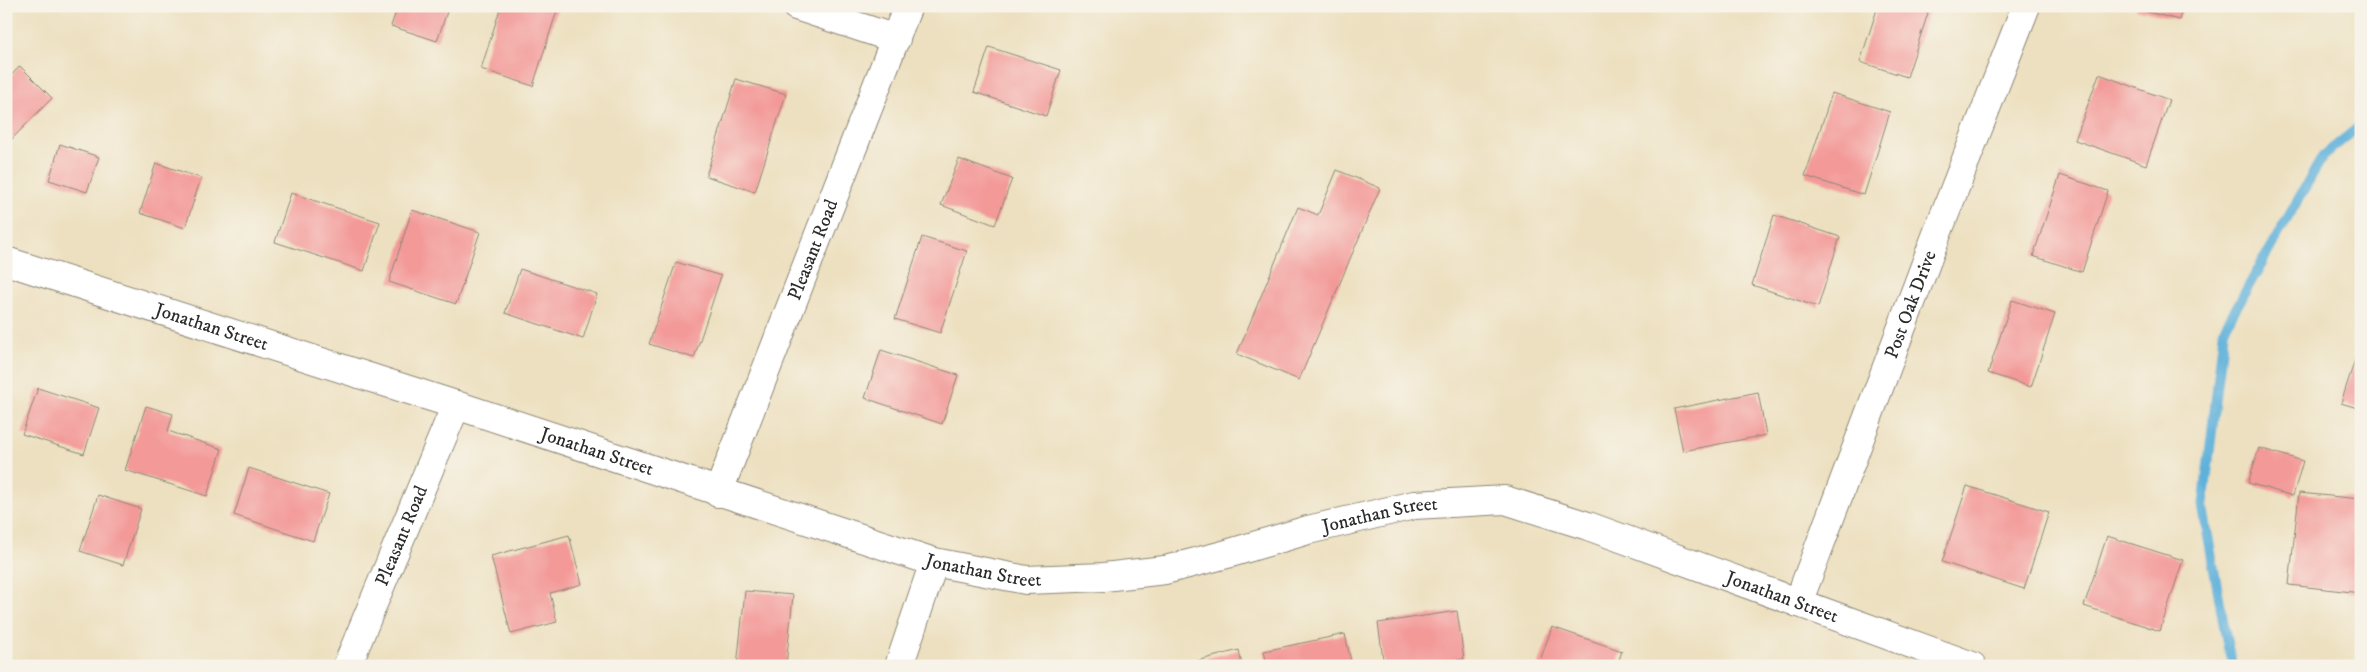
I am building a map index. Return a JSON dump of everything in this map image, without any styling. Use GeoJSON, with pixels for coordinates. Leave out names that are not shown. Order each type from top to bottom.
{"type":"FeatureCollection","features":[{"type":"Feature","properties":{"kind":"street"},"geometry":{"type":"LineString","coordinates":[[796,6],[896,39]]}},
{"type":"Feature","properties":{"kind":"street","name":"Pleasant Road"},"geometry":{"type":"LineString","coordinates":[[718,493],[908,6]]}},
{"type":"Feature","properties":{"kind":"street","name":"Post Oak Drive"},"geometry":{"type":"LineString","coordinates":[[1798,603],[1935,239],[2026,6]]}},
{"type":"Feature","properties":{"kind":"street","name":"Jonathan Street"},"geometry":{"type":"LineString","coordinates":[[6,261],[456,405],[718,493],[934,562],[1026,580],[1104,578],[1165,570],[1308,530],[1414,505],[1505,500],[1588,526],[1972,666]]}},
{"type":"Feature","properties":{"kind":"street","name":"Pleasant Road"},"geometry":{"type":"LineString","coordinates":[[347,666],[456,405]]}},
{"type":"Feature","properties":{"kind":"street"},"geometry":{"type":"LineString","coordinates":[[899,666],[934,562]]}},
{"type":"Feature","properties":{"kind":"building"},"geometry":{"type":"Polygon","coordinates":[[[398,6],[449,6],[437,41],[391,26],[398,6]]]}},
{"type":"Feature","properties":{"kind":"building"},"geometry":{"type":"Polygon","coordinates":[[[501,6],[558,7],[533,86],[481,69],[501,6]]]}},
{"type":"Feature","properties":{"kind":"building"},"geometry":{"type":"Polygon","coordinates":[[[1878,6],[1907,6],[1928,13],[1907,77],[1860,62],[1878,6]]]}},
{"type":"Feature","properties":{"kind":"building"},"geometry":{"type":"Polygon","coordinates":[[[2137,6],[2183,6],[2179,20],[2136,9],[2137,6]]]}},
{"type":"Feature","properties":{"kind":"building"},"geometry":{"type":"Polygon","coordinates":[[[989,47],[1061,70],[1046,116],[974,92],[989,47]]]}},
{"type":"Feature","properties":{"kind":"building"},"geometry":{"type":"Polygon","coordinates":[[[20,66],[52,98],[6,145],[6,81],[20,66]]]}},
{"type":"Feature","properties":{"kind":"building"},"geometry":{"type":"Polygon","coordinates":[[[2099,74],[2169,100],[2146,165],[2075,140],[2099,74]]]}},
{"type":"Feature","properties":{"kind":"building"},"geometry":{"type":"Polygon","coordinates":[[[736,79],[786,94],[755,192],[706,176],[736,79]]]}},
{"type":"Feature","properties":{"kind":"building"},"geometry":{"type":"Polygon","coordinates":[[[1832,93],[1890,112],[1864,195],[1805,176],[1832,93]]]}},
{"type":"Feature","properties":{"kind":"building"},"geometry":{"type":"Polygon","coordinates":[[[60,144],[99,157],[87,192],[49,180],[60,144]]]}},
{"type":"Feature","properties":{"kind":"building"},"geometry":{"type":"Polygon","coordinates":[[[959,159],[1012,179],[995,225],[941,205],[959,159]]]}},
{"type":"Feature","properties":{"kind":"building"},"geometry":{"type":"Polygon","coordinates":[[[156,163],[201,178],[185,228],[140,213],[156,163]]]}},
{"type":"Feature","properties":{"kind":"building"},"geometry":{"type":"Polygon","coordinates":[[[1337,170],[1380,188],[1299,380],[1237,354],[1298,207],[1318,215],[1337,170]]]}},
{"type":"Feature","properties":{"kind":"building"},"geometry":{"type":"Polygon","coordinates":[[[2060,175],[2108,191],[2082,272],[2033,256],[2060,175]]]}},
{"type":"Feature","properties":{"kind":"building"},"geometry":{"type":"Polygon","coordinates":[[[291,193],[380,222],[364,271],[275,242],[291,193]]]}},
{"type":"Feature","properties":{"kind":"building"},"geometry":{"type":"Polygon","coordinates":[[[412,210],[480,232],[456,304],[389,282],[412,210]]]}},
{"type":"Feature","properties":{"kind":"building"},"geometry":{"type":"Polygon","coordinates":[[[1774,215],[1840,237],[1818,307],[1752,285],[1774,215]]]}},
{"type":"Feature","properties":{"kind":"building"},"geometry":{"type":"Polygon","coordinates":[[[922,237],[967,251],[940,333],[895,319],[922,237]]]}},
{"type":"Feature","properties":{"kind":"building"},"geometry":{"type":"Polygon","coordinates":[[[676,262],[721,276],[694,358],[649,344],[676,262]]]}},
{"type":"Feature","properties":{"kind":"building"},"geometry":{"type":"Polygon","coordinates":[[[520,269],[597,294],[583,339],[505,313],[520,269]]]}},
{"type":"Feature","properties":{"kind":"building"},"geometry":{"type":"Polygon","coordinates":[[[2012,300],[2055,314],[2031,387],[1988,373],[2012,300]]]}},
{"type":"Feature","properties":{"kind":"building"},"geometry":{"type":"Polygon","coordinates":[[[2361,344],[2361,409],[2341,403],[2361,344]]]}},
{"type":"Feature","properties":{"kind":"building"},"geometry":{"type":"Polygon","coordinates":[[[881,350],[958,375],[942,424],[865,398],[881,350]]]}},
{"type":"Feature","properties":{"kind":"building"},"geometry":{"type":"Polygon","coordinates":[[[38,388],[99,408],[84,454],[22,434],[38,388]]]}},
{"type":"Feature","properties":{"kind":"building"},"geometry":{"type":"Polygon","coordinates":[[[1758,392],[1766,435],[1683,451],[1674,409],[1758,392]]]}},
{"type":"Feature","properties":{"kind":"building"},"geometry":{"type":"Polygon","coordinates":[[[146,406],[173,414],[168,431],[222,449],[207,496],[125,470],[146,406]]]}},
{"type":"Feature","properties":{"kind":"building"},"geometry":{"type":"Polygon","coordinates":[[[2259,448],[2303,461],[2293,496],[2248,483],[2259,448]]]}},
{"type":"Feature","properties":{"kind":"building"},"geometry":{"type":"Polygon","coordinates":[[[249,468],[329,494],[313,541],[234,515],[249,468]]]}},
{"type":"Feature","properties":{"kind":"building"},"geometry":{"type":"Polygon","coordinates":[[[1967,486],[2049,512],[2024,589],[1942,562],[1967,486]]]}},
{"type":"Feature","properties":{"kind":"building"},"geometry":{"type":"Polygon","coordinates":[[[2299,493],[2361,499],[2361,593],[2289,585],[2299,493]]]}},
{"type":"Feature","properties":{"kind":"building"},"geometry":{"type":"Polygon","coordinates":[[[98,495],[141,509],[123,565],[80,551],[98,495]]]}},
{"type":"Feature","properties":{"kind":"building"},"geometry":{"type":"Polygon","coordinates":[[[569,535],[582,584],[550,593],[557,622],[511,634],[491,556],[569,535]]]}},
{"type":"Feature","properties":{"kind":"building"},"geometry":{"type":"Polygon","coordinates":[[[2107,536],[2183,560],[2160,631],[2084,606],[2107,536]]]}},
{"type":"Feature","properties":{"kind":"building"},"geometry":{"type":"Polygon","coordinates":[[[745,591],[793,595],[786,666],[737,666],[745,591]]]}},
{"type":"Feature","properties":{"kind":"building"},"geometry":{"type":"Polygon","coordinates":[[[1457,611],[1464,659],[1415,666],[1384,666],[1378,623],[1457,611]]]}},
{"type":"Feature","properties":{"kind":"building"},"geometry":{"type":"Polygon","coordinates":[[[1552,627],[1622,651],[1617,666],[1538,666],[1552,627]]]}},
{"type":"Feature","properties":{"kind":"building"},"geometry":{"type":"Polygon","coordinates":[[[1345,634],[1352,666],[1267,666],[1264,651],[1345,634]]]}},
{"type":"Feature","properties":{"kind":"building"},"geometry":{"type":"Polygon","coordinates":[[[1239,650],[1242,666],[1181,665],[1239,650]]]}},
{"type":"Feature","properties":{"kind":"waterway"},"geometry":{"type":"LineString","coordinates":[[2234,666],[2228,648],[2203,508],[2224,329],[2323,156],[2361,125]]}}]}
